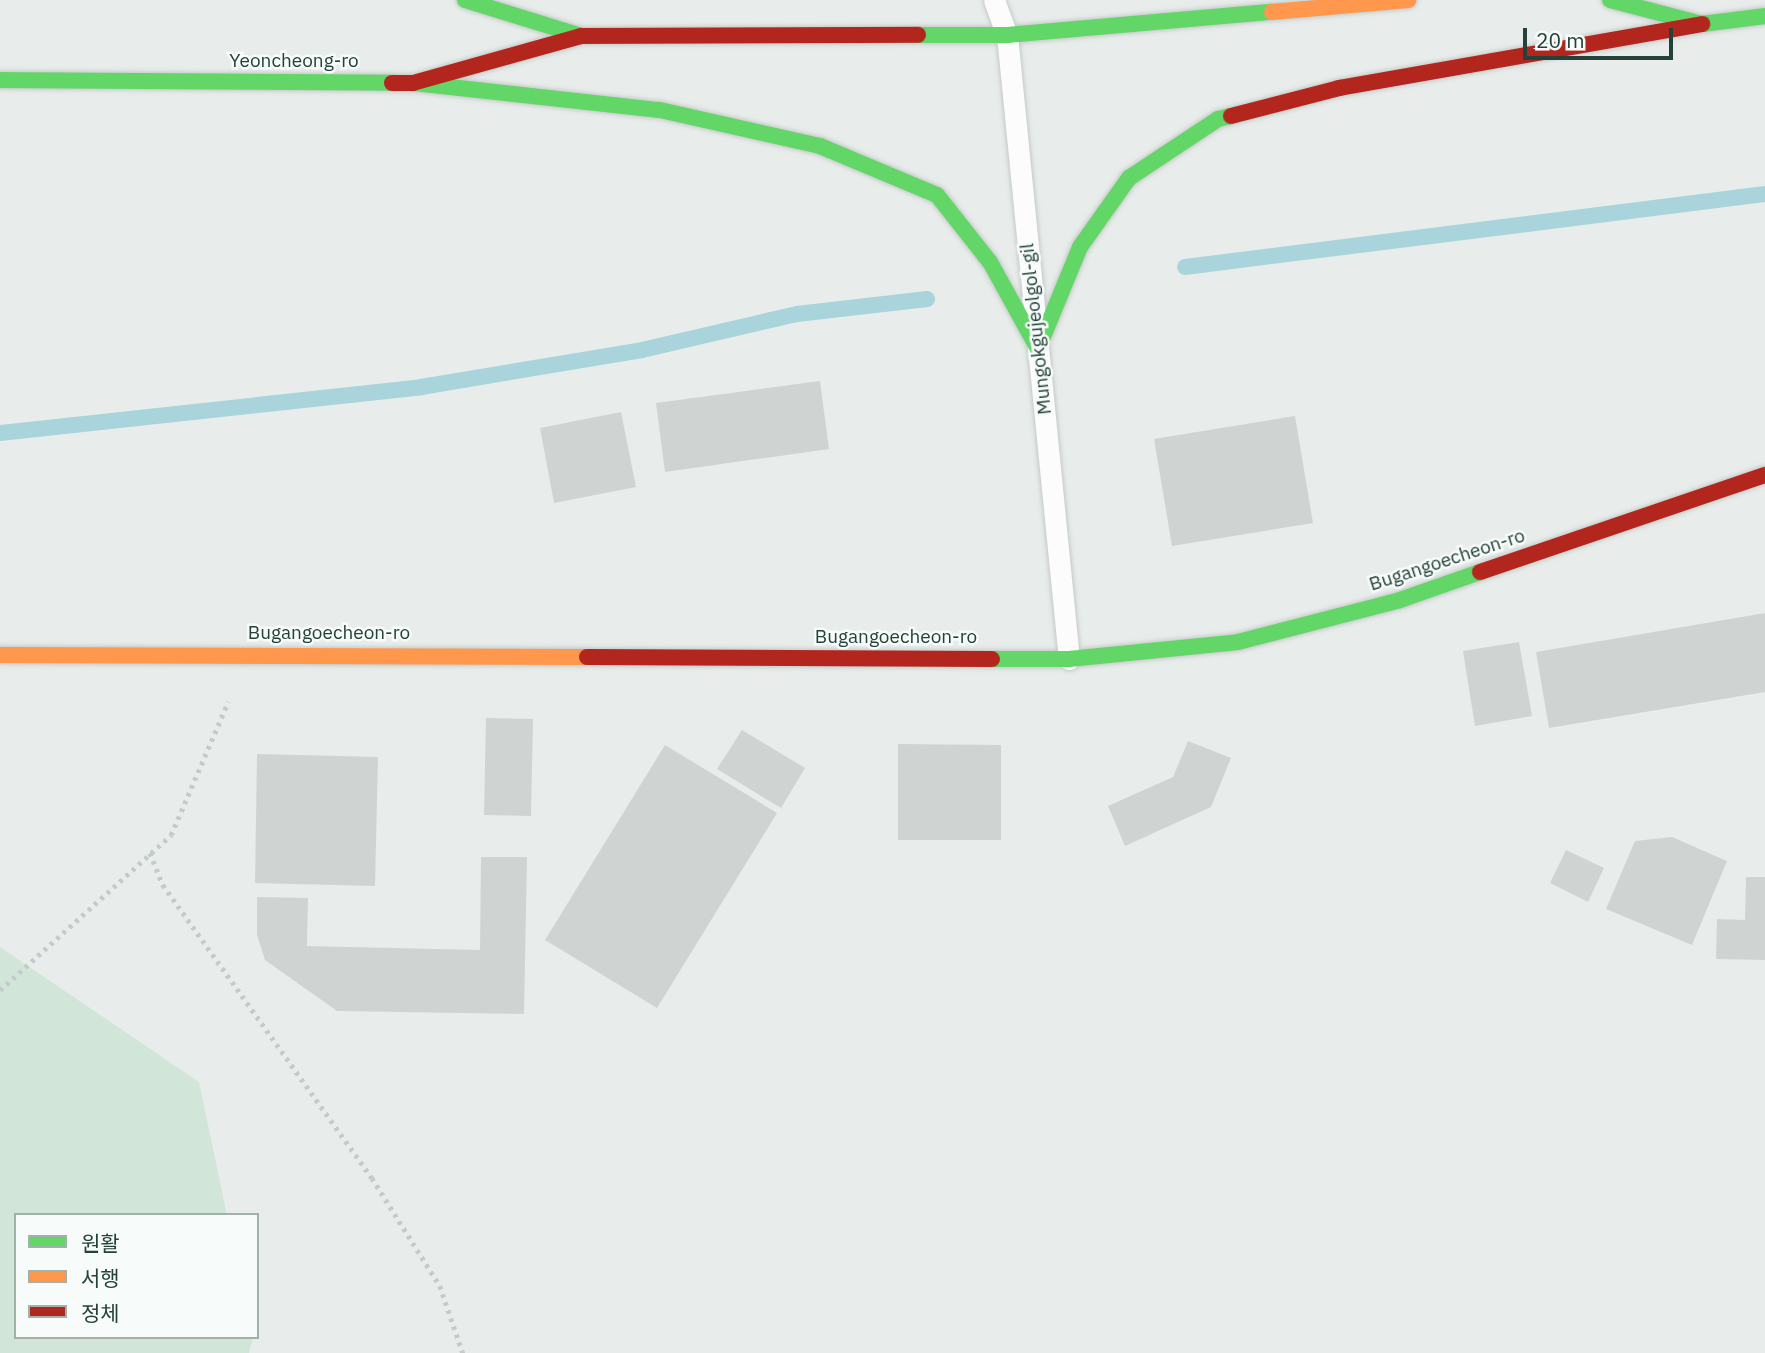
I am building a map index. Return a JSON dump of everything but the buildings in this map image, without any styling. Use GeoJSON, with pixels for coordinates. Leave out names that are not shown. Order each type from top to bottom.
{"type":"FeatureCollection","features":[{"type":"Feature","properties":{"kind":"main road","name":"Yeoncheong-ro"},"geometry":{"type":"LineString","coordinates":[[465,0],[580,36]]}},
{"type":"Feature","properties":{"kind":"main road","name":"Yeoncheong-ro"},"geometry":{"type":"LineString","coordinates":[[0,80],[413,83],[580,36],[1007,35],[1408,0]]}},
{"type":"Feature","properties":{"kind":"main road"},"geometry":{"type":"LineString","coordinates":[[1610,0],[1702,24]]}},
{"type":"Feature","properties":{"kind":"main road"},"geometry":{"type":"LineString","coordinates":[[1038,349],[1080,247],[1129,178],[1218,119],[1339,88],[1702,24],[1765,16]]}},
{"type":"Feature","properties":{"kind":"main road"},"geometry":{"type":"LineString","coordinates":[[413,83],[660,110],[820,146],[937,195],[990,262],[1038,349]]}},
{"type":"Feature","properties":{"kind":"main road","name":"Bugangoecheon-ro"},"geometry":{"type":"LineString","coordinates":[[0,655],[249,653],[1069,659],[1238,642],[1400,600],[1765,475]]}},
{"type":"Feature","properties":{"kind":"lane","name":"Mungokgujeolgol-gil"},"geometry":{"type":"LineString","coordinates":[[994,0],[1007,35],[1069,659]]}},
{"type":"Feature","properties":{"kind":"path"},"geometry":{"type":"LineString","coordinates":[[0,990],[171,835],[249,653]]}},
{"type":"Feature","properties":{"kind":"path"},"geometry":{"type":"LineString","coordinates":[[150,853],[163,885],[406,1232],[440,1286],[463,1353]]}},
{"type":"Feature","properties":{"kind":"green space"},"geometry":{"type":"Polygon","coordinates":[[[0,947],[199,1082],[227,1213],[14,1213],[14,1339],[252,1339],[249,1353],[0,1353],[0,947]]]}},
{"type":"Feature","properties":{"kind":"waterway"},"geometry":{"type":"LineString","coordinates":[[1185,267],[1765,194]]}},
{"type":"Feature","properties":{"kind":"waterway"},"geometry":{"type":"LineString","coordinates":[[0,433],[421,387],[642,350],[797,314],[927,299]]}},
{"type":"Feature","properties":{"kind":"traffic: fast"},"geometry":{"type":"LineString","coordinates":[[465,0],[581,36]]}},
{"type":"Feature","properties":{"kind":"traffic: fast"},"geometry":{"type":"LineString","coordinates":[[1610,0],[1702,24],[1765,16]]}},
{"type":"Feature","properties":{"kind":"traffic: fast"},"geometry":{"type":"LineString","coordinates":[[918,35],[1007,35],[1272,12]]}},
{"type":"Feature","properties":{"kind":"traffic: fast"},"geometry":{"type":"LineString","coordinates":[[0,80],[392,83]]}},
{"type":"Feature","properties":{"kind":"traffic: fast"},"geometry":{"type":"LineString","coordinates":[[414,83],[660,110],[820,146],[937,195],[990,262],[1038,349]]}},
{"type":"Feature","properties":{"kind":"traffic: fast"},"geometry":{"type":"LineString","coordinates":[[1038,349],[1080,247],[1129,178],[1218,119],[1231,116]]}},
{"type":"Feature","properties":{"kind":"traffic: fast"},"geometry":{"type":"LineString","coordinates":[[992,659],[1069,659],[1238,642],[1400,600],[1480,572]]}},
{"type":"Feature","properties":{"kind":"traffic: slow"},"geometry":{"type":"LineString","coordinates":[[1272,12],[1408,0]]}},
{"type":"Feature","properties":{"kind":"traffic: slow"},"geometry":{"type":"LineString","coordinates":[[0,655],[587,657]]}},
{"type":"Feature","properties":{"kind":"traffic: jam"},"geometry":{"type":"LineString","coordinates":[[1231,116],[1339,88],[1702,24]]}},
{"type":"Feature","properties":{"kind":"traffic: jam"},"geometry":{"type":"LineString","coordinates":[[581,36],[918,35]]}},
{"type":"Feature","properties":{"kind":"traffic: jam"},"geometry":{"type":"LineString","coordinates":[[392,83],[413,83],[581,36]]}},
{"type":"Feature","properties":{"kind":"traffic: jam"},"geometry":{"type":"LineString","coordinates":[[1480,572],[1765,475]]}},
{"type":"Feature","properties":{"kind":"traffic: jam"},"geometry":{"type":"LineString","coordinates":[[587,657],[992,659]]}}]}
